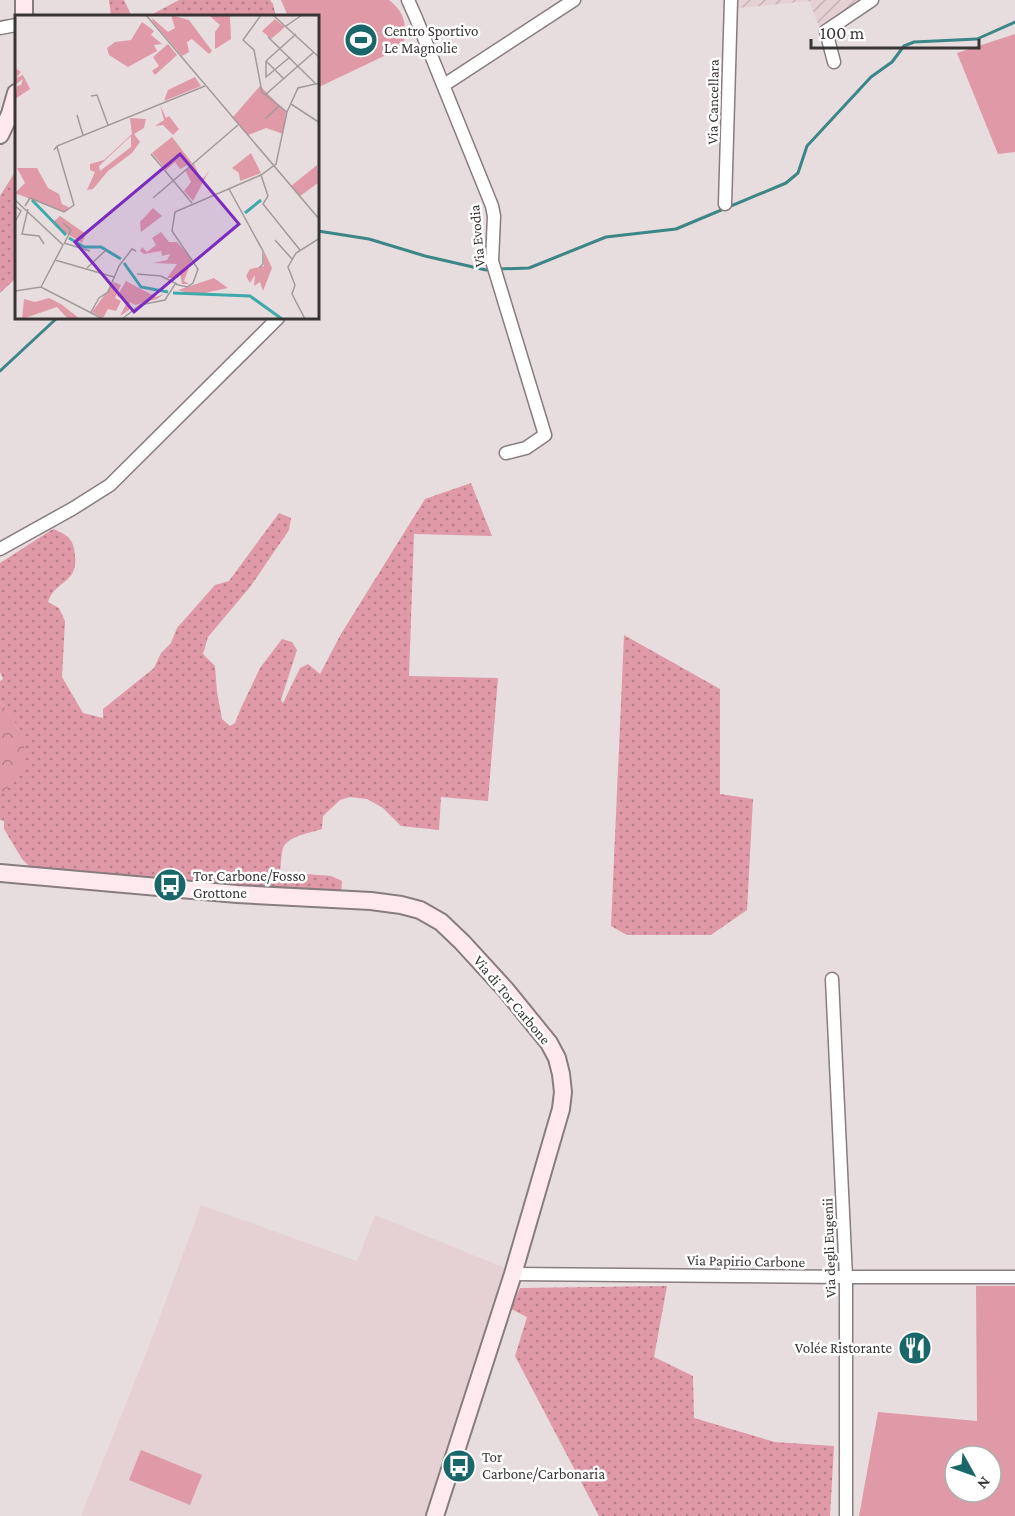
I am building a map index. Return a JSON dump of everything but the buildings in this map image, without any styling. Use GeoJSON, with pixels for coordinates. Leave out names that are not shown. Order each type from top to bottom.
{"type":"FeatureCollection","features":[{"type":"Feature","properties":{"kind":"main road"},"geometry":{"type":"LineString","coordinates":[[0,135],[15,96]]}},
{"type":"Feature","properties":{"kind":"main road","name":"Via di Tor Carbone"},"geometry":{"type":"LineString","coordinates":[[0,873],[237,894],[371,901],[414,908],[432,915],[441,922],[484,965],[530,1017],[552,1048],[561,1074],[563,1095],[559,1116],[513,1274],[435,1516]]}},
{"type":"Feature","properties":{"kind":"street","name":"Via Evodia"},"geometry":{"type":"LineString","coordinates":[[408,0],[492,206],[494,216],[492,261],[545,435],[526,448],[506,453]]}},
{"type":"Feature","properties":{"kind":"street"},"geometry":{"type":"LineString","coordinates":[[444,85],[574,0]]}},
{"type":"Feature","properties":{"kind":"street","name":"Via Cancellara"},"geometry":{"type":"LineString","coordinates":[[725,204],[731,0]]}},
{"type":"Feature","properties":{"kind":"street"},"geometry":{"type":"LineString","coordinates":[[834,62],[826,31],[872,0]]}},
{"type":"Feature","properties":{"kind":"street"},"geometry":{"type":"LineString","coordinates":[[0,28],[15,25]]}},
{"type":"Feature","properties":{"kind":"street"},"geometry":{"type":"LineString","coordinates":[[0,549],[110,485],[276,320]]}},
{"type":"Feature","properties":{"kind":"street","name":"Via degli Eugenii"},"geometry":{"type":"LineString","coordinates":[[832,979],[846,1277],[846,1516]]}},
{"type":"Feature","properties":{"kind":"street","name":"Via Papirio Carbone"},"geometry":{"type":"LineString","coordinates":[[513,1274],[1015,1277]]}},
{"type":"Feature","properties":{"kind":"shaded area"},"geometry":{"type":"Polygon","coordinates":[[[738,0],[863,0],[820,29],[809,1],[738,8],[738,0]]]}},
{"type":"Feature","properties":{"kind":"shaded area"},"geometry":{"type":"Polygon","coordinates":[[[201,1205],[357,1261],[375,1215],[505,1268],[425,1516],[81,1516],[150,1344],[201,1205]]]}},
{"type":"Feature","properties":{"kind":"green space"},"geometry":{"type":"Polygon","coordinates":[[[109,0],[124,0],[131,15],[111,15],[109,0]]]}},
{"type":"Feature","properties":{"kind":"green space"},"geometry":{"type":"Polygon","coordinates":[[[179,0],[270,0],[276,15],[151,15],[179,0]]]}},
{"type":"Feature","properties":{"kind":"green space","name":"Centro Sportivo Le Magnolie"},"geometry":{"type":"Polygon","coordinates":[[[281,0],[389,0],[399,10],[404,21],[403,47],[320,87],[320,15],[288,15],[281,0]]]}},
{"type":"Feature","properties":{"kind":"green space"},"geometry":{"type":"Polygon","coordinates":[[[1015,34],[1015,152],[998,154],[957,53],[1015,34]]]}},
{"type":"Feature","properties":{"kind":"green space"},"geometry":{"type":"Polygon","coordinates":[[[15,173],[15,279],[0,293],[0,196],[15,173]]]}},
{"type":"Feature","properties":{"kind":"green space"},"geometry":{"type":"Polygon","coordinates":[[[471,483],[492,536],[414,534],[409,676],[498,678],[488,801],[441,797],[439,830],[401,826],[383,808],[367,799],[350,797],[340,800],[323,816],[322,829],[300,836],[286,844],[282,850],[280,872],[331,876],[342,881],[341,894],[33,870],[22,859],[4,829],[4,821],[0,820],[0,792],[2,792],[23,735],[0,701],[0,681],[3,679],[0,672],[0,563],[53,529],[72,542],[75,558],[73,572],[56,589],[48,602],[59,608],[65,621],[62,677],[83,713],[103,718],[103,709],[154,668],[161,653],[171,643],[177,628],[215,585],[229,581],[279,513],[291,518],[289,530],[250,587],[208,637],[203,654],[215,666],[222,719],[230,726],[235,723],[260,668],[282,639],[292,642],[297,650],[281,700],[283,703],[300,668],[308,664],[320,674],[341,634],[425,499],[471,483]]]}},
{"type":"Feature","properties":{"kind":"green space"},"geometry":{"type":"Polygon","coordinates":[[[624,635],[720,689],[720,794],[753,799],[747,910],[711,935],[627,935],[611,926],[624,635]]]}},
{"type":"Feature","properties":{"kind":"green space"},"geometry":{"type":"Polygon","coordinates":[[[0,701],[24,735],[24,765],[13,784],[2,792],[0,792],[0,701]]]}},
{"type":"Feature","properties":{"kind":"green space"},"geometry":{"type":"Polygon","coordinates":[[[667,1286],[654,1357],[693,1376],[694,1418],[775,1442],[834,1446],[830,1516],[599,1516],[515,1356],[527,1317],[511,1309],[520,1288],[667,1286]]]}},
{"type":"Feature","properties":{"kind":"green space"},"geometry":{"type":"Polygon","coordinates":[[[976,1286],[1015,1286],[1015,1516],[859,1516],[878,1412],[977,1421],[976,1286]]]}},
{"type":"Feature","properties":{"kind":"green space"},"geometry":{"type":"Polygon","coordinates":[[[141,1450],[202,1475],[190,1505],[129,1480],[141,1450]]]}},
{"type":"Feature","properties":{"kind":"waterway"},"geometry":{"type":"LineString","coordinates":[[498,269],[529,268],[606,237],[676,229],[786,183],[798,173],[807,146],[871,77],[892,62],[904,46],[914,42],[977,39],[1015,22]]}},
{"type":"Feature","properties":{"kind":"waterway"},"geometry":{"type":"LineString","coordinates":[[320,231],[369,239],[425,256],[491,270]]}},
{"type":"Feature","properties":{"kind":"waterway"},"geometry":{"type":"LineString","coordinates":[[0,371],[55,320]]}},
{"type":"Feature","properties":{"kind":"place","name":"Centro Sportivo Le Magnolie"},"geometry":{"type":"Point","coordinates":[361,40]}},
{"type":"Feature","properties":{"kind":"place","name":"Tor Carbone/Fosso Grottone"},"geometry":{"type":"Point","coordinates":[170,885]}},
{"type":"Feature","properties":{"kind":"place","name":"Volée Ristorante"},"geometry":{"type":"Point","coordinates":[915,1348]}},
{"type":"Feature","properties":{"kind":"place","name":"Tor Carbone/Carbonaria"},"geometry":{"type":"Point","coordinates":[459,1466]}}]}
